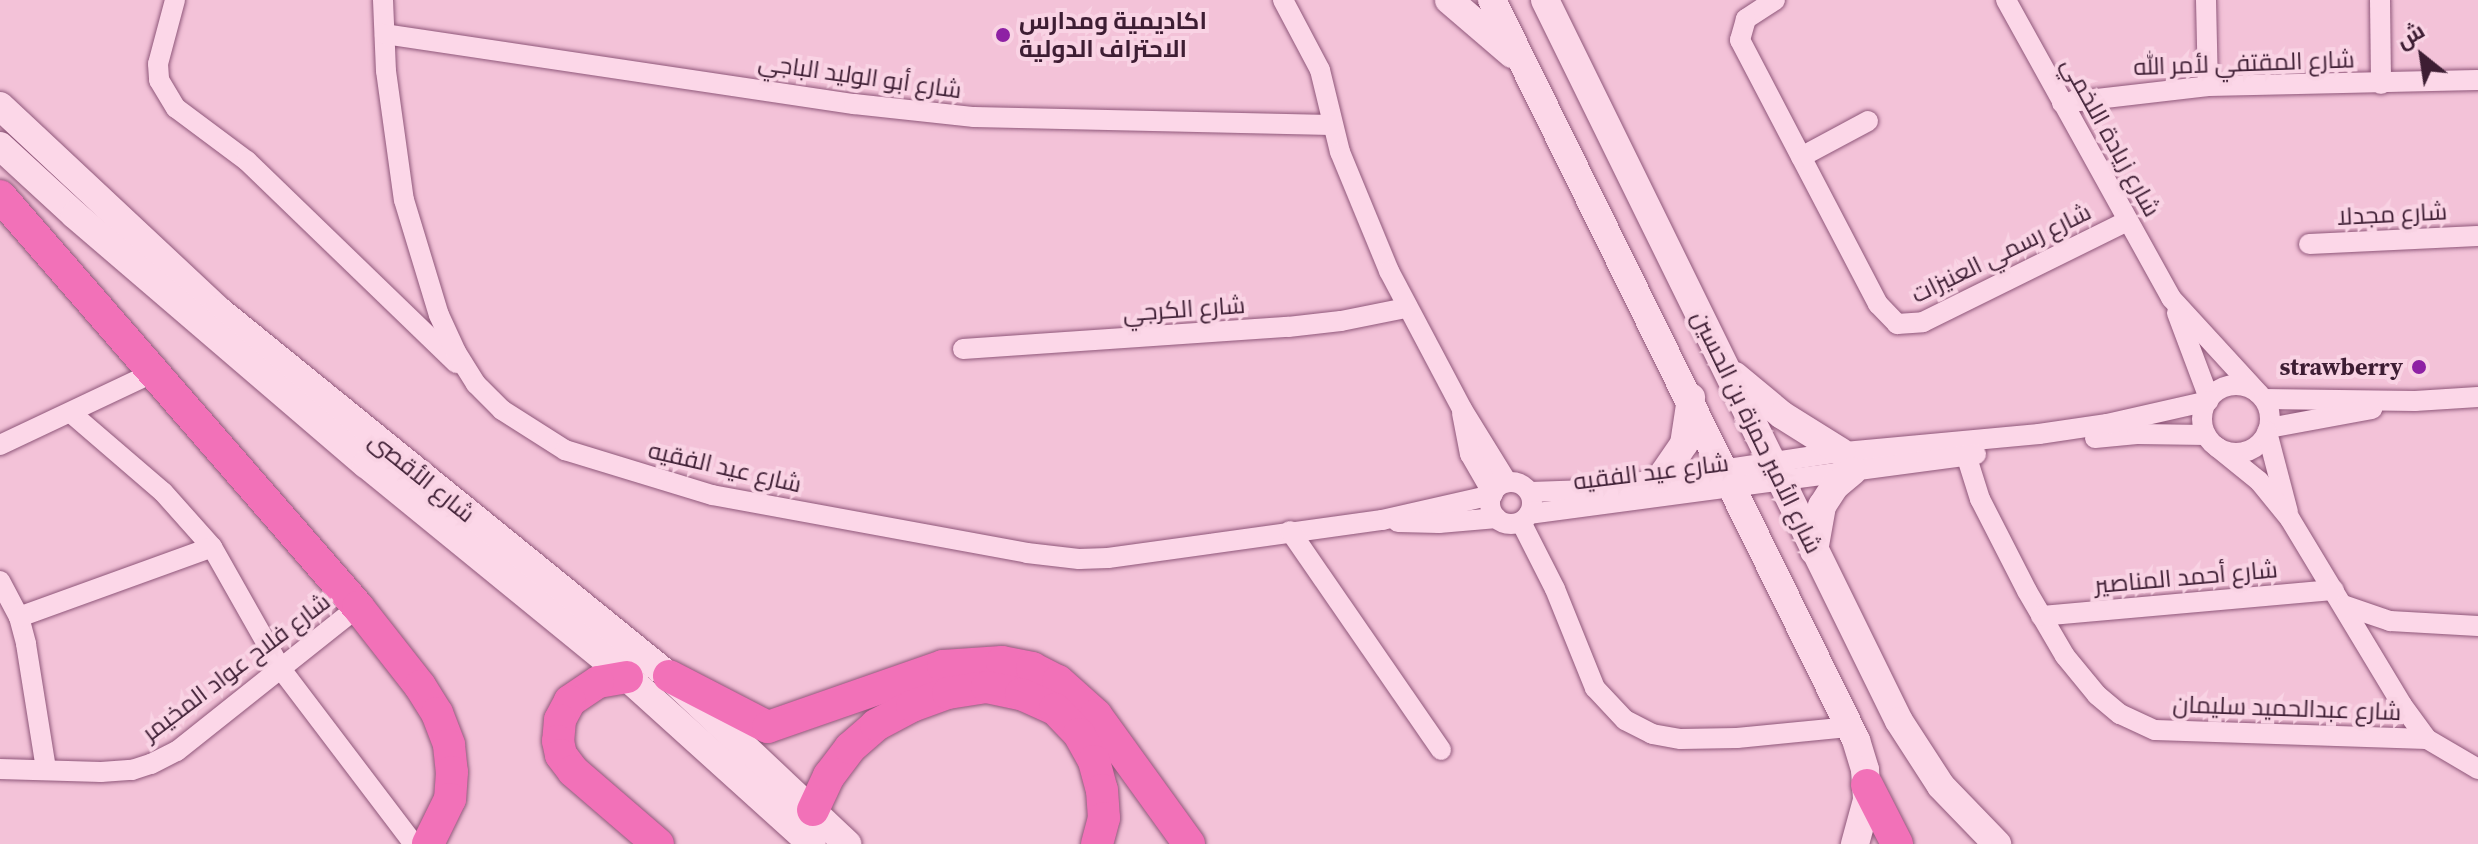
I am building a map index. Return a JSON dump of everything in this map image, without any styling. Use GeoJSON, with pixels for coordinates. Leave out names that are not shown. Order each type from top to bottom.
{"type":"FeatureCollection","features":[{"type":"Feature","properties":{"kind":"highway"},"geometry":{"type":"LineString","coordinates":[[5,212],[358,607],[420,686],[437,713],[449,745],[452,772],[450,799],[428,844]]}},
{"type":"Feature","properties":{"kind":"highway"},"geometry":{"type":"LineString","coordinates":[[669,676],[768,727],[943,666],[1002,662],[1032,668],[1058,681],[1096,715],[1189,844]]}},
{"type":"Feature","properties":{"kind":"highway"},"geometry":{"type":"LineString","coordinates":[[627,677],[598,682],[582,691],[560,720],[558,741],[561,755],[573,771],[658,844]]}},
{"type":"Feature","properties":{"kind":"highway"},"geometry":{"type":"LineString","coordinates":[[813,810],[829,776],[850,748],[876,725],[912,706],[948,693],[987,687],[1021,694],[1055,709],[1079,734],[1094,761],[1102,790],[1104,818],[1097,844]]}},
{"type":"Feature","properties":{"kind":"highway"},"geometry":{"type":"LineString","coordinates":[[1867,785],[1897,844]]}},
{"type":"Feature","properties":{"kind":"main road"},"geometry":{"type":"LineString","coordinates":[[1449,0],[1531,73]]}},
{"type":"Feature","properties":{"kind":"main road","name":"شارع الأمير حمزة بن الحسين"},"geometry":{"type":"LineString","coordinates":[[1492,0],[1691,397],[1850,727],[1862,755],[1867,785],[1865,816],[1855,844]]}},
{"type":"Feature","properties":{"kind":"main road","name":"شارع الأمير حمزة بن الحسين"},"geometry":{"type":"LineString","coordinates":[[1545,0],[1729,370],[1814,551],[1913,744],[1941,786],[1967,834],[1997,844]]}},
{"type":"Feature","properties":{"kind":"main road","name":"شارع الأقصى"},"geometry":{"type":"LineString","coordinates":[[0,106],[218,310],[669,676],[847,844]]}},
{"type":"Feature","properties":{"kind":"main road","name":"شارع الأقصى"},"geometry":{"type":"LineString","coordinates":[[0,146],[75,215],[366,464],[627,677],[812,844]]}},
{"type":"Feature","properties":{"kind":"main road"},"geometry":{"type":"LineString","coordinates":[[1729,370],[1782,415],[1847,462],[1822,506],[1814,551]]}},
{"type":"Feature","properties":{"kind":"main road"},"geometry":{"type":"LineString","coordinates":[[1660,479],[1684,444],[1691,397]]}},
{"type":"Feature","properties":{"kind":"main road"},"geometry":{"type":"LineString","coordinates":[[1867,785],[1913,844]]}},
{"type":"Feature","properties":{"kind":"street"},"geometry":{"type":"LineString","coordinates":[[175,0],[158,64],[159,80],[176,108],[273,185],[476,384]]}},
{"type":"Feature","properties":{"kind":"street"},"geometry":{"type":"LineString","coordinates":[[1283,0],[1320,70],[1331,125],[1366,218],[1406,308],[1462,409],[1497,490],[1491,508],[1497,518],[1509,524],[1525,518],[1533,505],[1530,492],[1520,483],[1497,490]]}},
{"type":"Feature","properties":{"kind":"street","name":"شارع رسمي العنيزات"},"geometry":{"type":"LineString","coordinates":[[1775,0],[1746,19],[1740,40],[1878,304],[1897,324],[1923,322],[2127,221]]}},
{"type":"Feature","properties":{"kind":"street","name":"شارع زيادة اللخمي"},"geometry":{"type":"LineString","coordinates":[[2006,0],[2171,298],[2208,399]]}},
{"type":"Feature","properties":{"kind":"street"},"geometry":{"type":"LineString","coordinates":[[2206,0],[2208,86]]}},
{"type":"Feature","properties":{"kind":"street"},"geometry":{"type":"LineString","coordinates":[[2380,0],[2381,84]]}},
{"type":"Feature","properties":{"kind":"street","name":"شارع عيد الفقيه"},"geometry":{"type":"LineString","coordinates":[[380,1],[404,200],[439,315],[456,352],[476,384],[502,410],[565,450],[676,486],[998,548],[1079,559],[1108,558],[1382,520],[1497,490]]}},
{"type":"Feature","properties":{"kind":"street","name":"شارع أبو الوليد الباجي"},"geometry":{"type":"LineString","coordinates":[[385,34],[854,104],[974,117],[1331,125]]}},
{"type":"Feature","properties":{"kind":"street","name":"شارع المقتفي لأمر الله"},"geometry":{"type":"LineString","coordinates":[[2062,103],[2208,86],[2478,80]]}},
{"type":"Feature","properties":{"kind":"street"},"geometry":{"type":"LineString","coordinates":[[1801,157],[1868,121]]}},
{"type":"Feature","properties":{"kind":"street","name":"شارع مجدلا"},"geometry":{"type":"LineString","coordinates":[[2309,244],[2478,236]]}},
{"type":"Feature","properties":{"kind":"street","name":"شارع زيادة اللخمي"},"geometry":{"type":"LineString","coordinates":[[2171,298],[2262,396]]}},
{"type":"Feature","properties":{"kind":"street","name":"شارع الكرجي"},"geometry":{"type":"LineString","coordinates":[[963,349],[1288,327],[1341,321],[1406,308]]}},
{"type":"Feature","properties":{"kind":"street"},"geometry":{"type":"LineString","coordinates":[[0,445],[152,373]]}},
{"type":"Feature","properties":{"kind":"street"},"geometry":{"type":"LineString","coordinates":[[1964,449],[2107,424],[2208,399],[2234,385],[2262,396],[2415,401],[2478,397]]}},
{"type":"Feature","properties":{"kind":"street"},"geometry":{"type":"LineString","coordinates":[[2262,396],[2270,413],[2268,430],[2290,519]]}},
{"type":"Feature","properties":{"kind":"street"},"geometry":{"type":"LineString","coordinates":[[2208,399],[2202,418],[2212,441],[2259,481],[2290,519],[2402,705],[2427,739]]}},
{"type":"Feature","properties":{"kind":"street"},"geometry":{"type":"LineString","coordinates":[[1964,449],[2137,434],[2212,441],[2240,452],[2251,449],[2268,430],[2415,401]]}},
{"type":"Feature","properties":{"kind":"street"},"geometry":{"type":"LineString","coordinates":[[71,413],[163,492],[212,547],[281,669],[414,844]]}},
{"type":"Feature","properties":{"kind":"street","name":"شارع عيد الفقيه"},"geometry":{"type":"LineString","coordinates":[[1525,518],[1628,492],[1964,449]]}},
{"type":"Feature","properties":{"kind":"street","name":"شارع عبدالحميد سليمان"},"geometry":{"type":"LineString","coordinates":[[1964,449],[2001,545],[2041,616],[2065,656],[2097,695],[2120,714],[2155,730],[2427,739],[2478,769]]}},
{"type":"Feature","properties":{"kind":"street","name":"شارع عيد الفقيه"},"geometry":{"type":"LineString","coordinates":[[1530,492],[1628,492],[1660,479],[1728,478]]}},
{"type":"Feature","properties":{"kind":"street","name":"شارع عيد الفقيه"},"geometry":{"type":"LineString","coordinates":[[1382,520],[1439,523],[1497,518]]}},
{"type":"Feature","properties":{"kind":"street"},"geometry":{"type":"LineString","coordinates":[[1525,518],[1595,688],[1625,720],[1652,734],[1681,739],[1737,738],[1850,727]]}},
{"type":"Feature","properties":{"kind":"street"},"geometry":{"type":"LineString","coordinates":[[1290,531],[1441,750]]}},
{"type":"Feature","properties":{"kind":"street"},"geometry":{"type":"LineString","coordinates":[[19,617],[212,547]]}},
{"type":"Feature","properties":{"kind":"street"},"geometry":{"type":"LineString","coordinates":[[0,581],[19,617],[46,769]]}},
{"type":"Feature","properties":{"kind":"street"},"geometry":{"type":"LineString","coordinates":[[2338,598],[2390,621],[2439,627],[2478,626]]}},
{"type":"Feature","properties":{"kind":"street","name":"شارع أحمد المناصير"},"geometry":{"type":"LineString","coordinates":[[2041,616],[2338,598]]}},
{"type":"Feature","properties":{"kind":"street","name":"شارع فلاح عواد المخيمر"},"geometry":{"type":"LineString","coordinates":[[0,769],[101,772],[132,770],[151,764],[177,751],[358,607]]}},
{"type":"Feature","properties":{"kind":"place","name":"اكاديمية ومدارس الاحتراف الدولية"},"geometry":{"type":"Point","coordinates":[1003,35]}},
{"type":"Feature","properties":{"kind":"place","name":"strawberry"},"geometry":{"type":"Point","coordinates":[2419,367]}}]}
